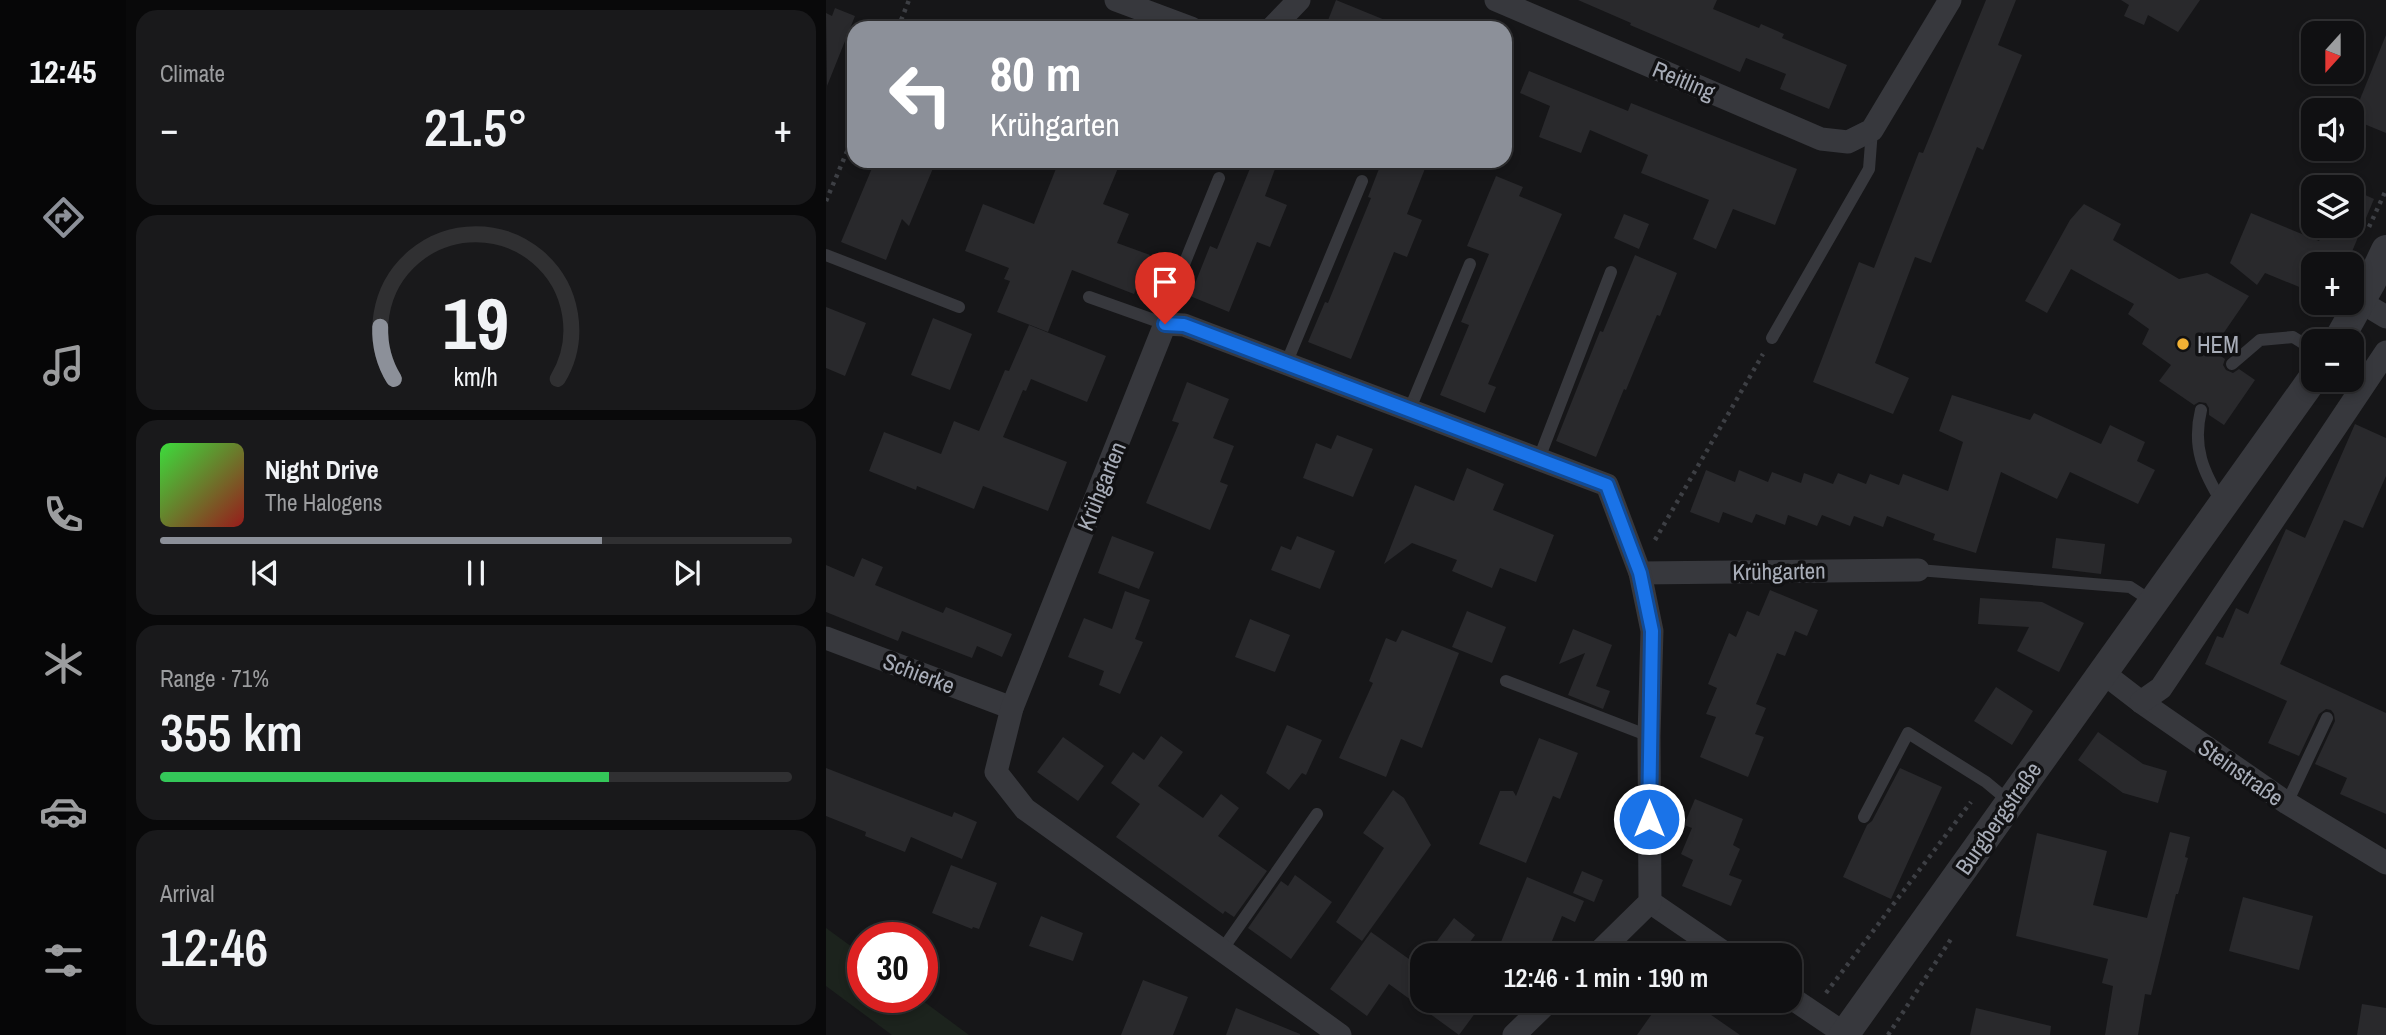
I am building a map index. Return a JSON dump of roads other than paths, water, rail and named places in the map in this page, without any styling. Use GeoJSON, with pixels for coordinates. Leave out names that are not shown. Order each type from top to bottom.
{"type":"FeatureCollection","features":[{"type":"Feature","properties":{"kind":"street"},"geometry":{"type":"LineString","coordinates":[[1116,0],[1172,21]]}},
{"type":"Feature","properties":{"kind":"street"},"geometry":{"type":"LineString","coordinates":[[1279,21],[1299,0]]}},
{"type":"Feature","properties":{"kind":"street","name":"Reitling"},"geometry":{"type":"LineString","coordinates":[[1496,0],[1821,139],[1848,142],[1872,130]]}},
{"type":"Feature","properties":{"kind":"street"},"geometry":{"type":"LineString","coordinates":[[1872,130],[1950,0]]}},
{"type":"Feature","properties":{"kind":"street"},"geometry":{"type":"LineString","coordinates":[[2352,329],[2373,310],[2386,250]]}},
{"type":"Feature","properties":{"kind":"street"},"geometry":{"type":"LineString","coordinates":[[1165,324],[1184,325],[1607,485],[1640,573],[1652,631],[1649,736],[1650,902],[1608,943]]}},
{"type":"Feature","properties":{"kind":"street","name":"Krühgarten"},"geometry":{"type":"LineString","coordinates":[[1165,324],[1012,708],[996,772],[1025,809],[1340,1035]]}},
{"type":"Feature","properties":{"kind":"street"},"geometry":{"type":"LineString","coordinates":[[2141,702],[2161,688],[2386,352]]}},
{"type":"Feature","properties":{"kind":"street","name":"Burgbergstraße"},"geometry":{"type":"LineString","coordinates":[[1844,1035],[2303,392]]}},
{"type":"Feature","properties":{"kind":"street","name":"Krühgarten"},"geometry":{"type":"LineString","coordinates":[[1640,573],[1918,570]]}},
{"type":"Feature","properties":{"kind":"street","name":"Schierke"},"geometry":{"type":"LineString","coordinates":[[826,638],[1012,708]]}},
{"type":"Feature","properties":{"kind":"street","name":"Steinstraße"},"geometry":{"type":"LineString","coordinates":[[2102,672],[2287,803],[2386,863]]}},
{"type":"Feature","properties":{"kind":"street"},"geometry":{"type":"LineString","coordinates":[[1650,902],[1709,943]]}},
{"type":"Feature","properties":{"kind":"street"},"geometry":{"type":"LineString","coordinates":[[1802,1005],[1844,1035]]}},
{"type":"Feature","properties":{"kind":"street"},"geometry":{"type":"LineString","coordinates":[[1514,1035],[1537,1013]]}},
{"type":"Feature","properties":{"kind":"lane"},"geometry":{"type":"LineString","coordinates":[[1772,338],[1869,169],[1872,130]]}},
{"type":"Feature","properties":{"kind":"lane"},"geometry":{"type":"LineString","coordinates":[[1089,298],[1165,324],[1174,289],[1219,178]]}},
{"type":"Feature","properties":{"kind":"lane"},"geometry":{"type":"LineString","coordinates":[[1286,364],[1362,181]]}},
{"type":"Feature","properties":{"kind":"lane"},"geometry":{"type":"LineString","coordinates":[[826,255],[959,307]]}},
{"type":"Feature","properties":{"kind":"lane"},"geometry":{"type":"LineString","coordinates":[[1409,411],[1470,264]]}},
{"type":"Feature","properties":{"kind":"lane"},"geometry":{"type":"LineString","coordinates":[[1538,461],[1611,272]]}},
{"type":"Feature","properties":{"kind":"lane"},"geometry":{"type":"LineString","coordinates":[[2232,364],[2260,340],[2293,337],[2301,342]]}},
{"type":"Feature","properties":{"kind":"lane"},"geometry":{"type":"LineString","coordinates":[[2201,410],[2196,430],[2200,459],[2223,504]]}},
{"type":"Feature","properties":{"kind":"lane"},"geometry":{"type":"LineString","coordinates":[[1918,570],[2130,587],[2154,602]]}},
{"type":"Feature","properties":{"kind":"lane"},"geometry":{"type":"LineString","coordinates":[[1506,681],[1649,736]]}},
{"type":"Feature","properties":{"kind":"lane"},"geometry":{"type":"LineString","coordinates":[[2287,803],[2327,718]]}},
{"type":"Feature","properties":{"kind":"lane"},"geometry":{"type":"LineString","coordinates":[[1864,817],[1908,733],[1986,782],[2010,802]]}},
{"type":"Feature","properties":{"kind":"lane"},"geometry":{"type":"LineString","coordinates":[[1222,950],[1317,814]]}},
{"type":"Feature","properties":{"kind":"place","name":"HEM"},"geometry":{"type":"Point","coordinates":[2183,344]}}]}
